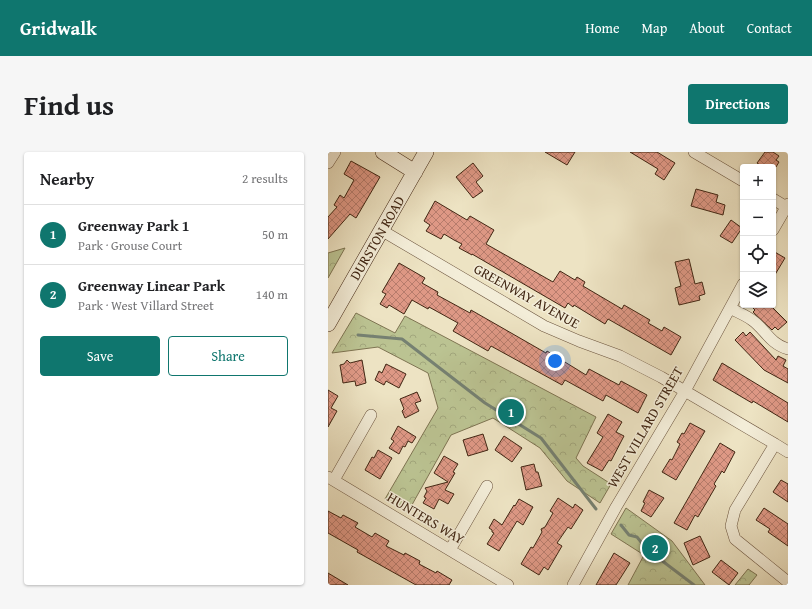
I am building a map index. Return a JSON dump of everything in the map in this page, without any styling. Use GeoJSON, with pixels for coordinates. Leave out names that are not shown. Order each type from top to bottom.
{"type":"FeatureCollection","features":[{"type":"Feature","properties":{"kind":"main road"},"geometry":{"type":"LineString","coordinates":[[383,152],[415,172]]}},
{"type":"Feature","properties":{"kind":"main road","name":"DURSTON ROAD"},"geometry":{"type":"LineString","coordinates":[[328,324],[426,152]]}},
{"type":"Feature","properties":{"kind":"street"},"geometry":{"type":"LineString","coordinates":[[328,163],[335,152]]}},
{"type":"Feature","properties":{"kind":"street"},"geometry":{"type":"LineString","coordinates":[[694,152],[740,179]]}},
{"type":"Feature","properties":{"kind":"street"},"geometry":{"type":"LineString","coordinates":[[775,200],[787,206],[776,225]]}},
{"type":"Feature","properties":{"kind":"street","name":"GREENWAY AVENUE"},"geometry":{"type":"LineString","coordinates":[[381,230],[544,326],[620,356],[661,377],[788,452]]}},
{"type":"Feature","properties":{"kind":"street","name":"WEST VILLARD STREET"},"geometry":{"type":"LineString","coordinates":[[573,585],[616,507],[685,391],[740,290]]}},
{"type":"Feature","properties":{"kind":"street"},"geometry":{"type":"LineString","coordinates":[[730,308],[753,320],[767,336],[781,347],[788,349]]}},
{"type":"Feature","properties":{"kind":"street"},"geometry":{"type":"LineString","coordinates":[[331,479],[371,415]]}},
{"type":"Feature","properties":{"kind":"street"},"geometry":{"type":"LineString","coordinates":[[775,444],[735,510],[731,526],[735,539],[788,582]]}},
{"type":"Feature","properties":{"kind":"street","name":"HUNTERS WAY"},"geometry":{"type":"LineString","coordinates":[[331,479],[508,585]]}},
{"type":"Feature","properties":{"kind":"street"},"geometry":{"type":"LineString","coordinates":[[450,550],[487,486]]}},
{"type":"Feature","properties":{"kind":"green space"},"geometry":{"type":"Polygon","coordinates":[[[345,248],[328,278],[328,253],[345,248]]]}},
{"type":"Feature","properties":{"kind":"green space"},"geometry":{"type":"Polygon","coordinates":[[[356,313],[395,333],[405,316],[596,417],[576,458],[583,466],[611,484],[600,503],[567,481],[540,448],[493,418],[451,435],[408,512],[385,499],[438,408],[428,373],[378,347],[332,353],[356,313]]]}},
{"type":"Feature","properties":{"kind":"green space"},"geometry":{"type":"Polygon","coordinates":[[[626,508],[672,541],[705,585],[628,585],[644,555],[611,534],[626,508]]]}},
{"type":"Feature","properties":{"kind":"green space"},"geometry":{"type":"Polygon","coordinates":[[[748,569],[757,575],[749,585],[735,585],[748,569]]]}},
{"type":"Feature","properties":{"kind":"building"},"geometry":{"type":"Polygon","coordinates":[[[545,152],[575,152],[567,165],[545,152]]]}},
{"type":"Feature","properties":{"kind":"building"},"geometry":{"type":"Polygon","coordinates":[[[630,152],[657,152],[675,163],[664,180],[655,174],[658,169],[630,152]]]}},
{"type":"Feature","properties":{"kind":"building"},"geometry":{"type":"Polygon","coordinates":[[[765,152],[773,152],[779,156],[776,160],[779,162],[776,167],[776,164],[757,163],[765,152]]]}},
{"type":"Feature","properties":{"kind":"building"},"geometry":{"type":"Polygon","coordinates":[[[351,161],[380,177],[356,218],[350,214],[328,239],[328,217],[337,207],[334,205],[340,195],[344,198],[354,180],[344,174],[351,161]]]}},
{"type":"Feature","properties":{"kind":"building"},"geometry":{"type":"Polygon","coordinates":[[[473,163],[483,176],[476,182],[483,191],[473,198],[456,177],[473,163]]]}},
{"type":"Feature","properties":{"kind":"building"},"geometry":{"type":"Polygon","coordinates":[[[696,189],[718,195],[716,202],[725,205],[723,215],[691,206],[696,189]]]}},
{"type":"Feature","properties":{"kind":"building"},"geometry":{"type":"Polygon","coordinates":[[[435,201],[467,220],[470,216],[494,230],[486,244],[553,282],[560,271],[575,280],[577,277],[585,282],[583,286],[622,309],[624,305],[650,320],[648,323],[662,331],[664,327],[681,337],[671,355],[608,319],[605,324],[574,305],[573,307],[568,303],[565,308],[459,248],[462,244],[444,234],[441,239],[426,231],[430,225],[424,221],[435,201]]]}},
{"type":"Feature","properties":{"kind":"building"},"geometry":{"type":"Polygon","coordinates":[[[731,220],[740,227],[740,231],[732,243],[720,236],[731,220]]]}},
{"type":"Feature","properties":{"kind":"building"},"geometry":{"type":"Polygon","coordinates":[[[776,253],[785,258],[776,273],[776,253]]]}},
{"type":"Feature","properties":{"kind":"building"},"geometry":{"type":"Polygon","coordinates":[[[689,259],[695,284],[702,282],[705,294],[699,296],[700,300],[679,305],[675,288],[681,286],[675,262],[689,259]]]}},
{"type":"Feature","properties":{"kind":"building"},"geometry":{"type":"Polygon","coordinates":[[[399,263],[425,278],[422,283],[438,292],[437,295],[470,313],[471,310],[546,353],[547,351],[586,375],[589,369],[619,385],[621,381],[647,395],[638,413],[606,395],[603,401],[565,380],[562,385],[491,346],[488,351],[453,331],[458,323],[429,307],[428,309],[412,300],[404,314],[389,305],[387,308],[380,304],[386,294],[382,292],[399,263]]]}},
{"type":"Feature","properties":{"kind":"building"},"geometry":{"type":"Polygon","coordinates":[[[753,308],[773,308],[787,322],[778,330],[775,327],[772,330],[753,312],[755,310],[753,308]]]}},
{"type":"Feature","properties":{"kind":"building"},"geometry":{"type":"Polygon","coordinates":[[[743,332],[746,336],[750,332],[776,360],[778,356],[786,360],[783,366],[788,369],[788,383],[764,370],[735,340],[743,332]]]}},
{"type":"Feature","properties":{"kind":"building"},"geometry":{"type":"Polygon","coordinates":[[[347,360],[350,363],[362,360],[366,383],[356,386],[355,381],[343,383],[340,365],[344,364],[347,360]]]}},
{"type":"Feature","properties":{"kind":"building"},"geometry":{"type":"Polygon","coordinates":[[[722,363],[788,403],[788,422],[753,401],[752,403],[713,380],[722,363]]]}},
{"type":"Feature","properties":{"kind":"building"},"geometry":{"type":"Polygon","coordinates":[[[386,364],[406,374],[399,388],[386,381],[384,385],[375,380],[379,371],[382,373],[386,364]]]}},
{"type":"Feature","properties":{"kind":"building"},"geometry":{"type":"Polygon","coordinates":[[[328,390],[338,396],[331,408],[337,411],[328,427],[328,390]]]}},
{"type":"Feature","properties":{"kind":"building"},"geometry":{"type":"Polygon","coordinates":[[[417,392],[421,401],[415,403],[419,411],[405,418],[402,411],[404,409],[400,399],[417,392]]]}},
{"type":"Feature","properties":{"kind":"building"},"geometry":{"type":"Polygon","coordinates":[[[608,414],[622,422],[616,432],[624,436],[611,461],[609,460],[602,471],[587,463],[603,437],[597,433],[608,414]]]}},
{"type":"Feature","properties":{"kind":"building"},"geometry":{"type":"Polygon","coordinates":[[[690,423],[705,431],[676,480],[662,472],[670,459],[672,460],[680,444],[677,442],[682,433],[684,434],[690,423]]]}},
{"type":"Feature","properties":{"kind":"building"},"geometry":{"type":"Polygon","coordinates":[[[398,426],[416,437],[412,443],[408,441],[405,447],[403,446],[399,454],[389,448],[394,441],[391,439],[398,426]]]}},
{"type":"Feature","properties":{"kind":"building"},"geometry":{"type":"Polygon","coordinates":[[[483,434],[488,450],[468,456],[463,440],[483,434]]]}},
{"type":"Feature","properties":{"kind":"building"},"geometry":{"type":"Polygon","coordinates":[[[504,436],[522,448],[512,462],[495,450],[504,436]]]}},
{"type":"Feature","properties":{"kind":"building"},"geometry":{"type":"Polygon","coordinates":[[[720,443],[735,452],[724,473],[722,471],[714,484],[716,486],[698,517],[695,515],[687,530],[674,523],[720,443]]]}},
{"type":"Feature","properties":{"kind":"building"},"geometry":{"type":"Polygon","coordinates":[[[378,450],[392,458],[380,479],[365,470],[372,457],[374,458],[378,450]]]}},
{"type":"Feature","properties":{"kind":"building"},"geometry":{"type":"Polygon","coordinates":[[[444,456],[458,464],[453,472],[455,473],[445,490],[454,494],[448,504],[439,499],[434,509],[423,503],[426,498],[424,497],[427,491],[425,488],[448,482],[434,473],[444,456]]]}},
{"type":"Feature","properties":{"kind":"building"},"geometry":{"type":"Polygon","coordinates":[[[534,464],[542,486],[526,490],[521,467],[534,464]]]}},
{"type":"Feature","properties":{"kind":"building"},"geometry":{"type":"Polygon","coordinates":[[[781,480],[788,484],[788,502],[773,492],[781,480]]]}},
{"type":"Feature","properties":{"kind":"building"},"geometry":{"type":"Polygon","coordinates":[[[649,490],[664,498],[651,517],[641,511],[645,503],[643,502],[649,490]]]}},
{"type":"Feature","properties":{"kind":"building"},"geometry":{"type":"Polygon","coordinates":[[[558,498],[573,508],[575,504],[583,510],[571,529],[568,527],[557,543],[562,546],[548,570],[544,567],[539,575],[521,564],[531,547],[533,548],[542,532],[541,529],[545,527],[553,513],[550,511],[558,498]]]}},
{"type":"Feature","properties":{"kind":"building"},"geometry":{"type":"Polygon","coordinates":[[[519,499],[533,507],[523,525],[517,521],[499,551],[487,544],[494,533],[489,528],[494,519],[502,525],[519,499]]]}},
{"type":"Feature","properties":{"kind":"building"},"geometry":{"type":"Polygon","coordinates":[[[764,508],[788,524],[788,546],[768,532],[770,529],[756,520],[764,508]]]}},
{"type":"Feature","properties":{"kind":"building"},"geometry":{"type":"Polygon","coordinates":[[[328,511],[341,518],[343,515],[358,523],[355,527],[372,537],[375,533],[389,541],[386,546],[404,555],[405,553],[420,561],[419,564],[436,573],[437,571],[452,580],[449,585],[416,585],[357,552],[358,550],[328,533],[328,511]]]}},
{"type":"Feature","properties":{"kind":"building"},"geometry":{"type":"Polygon","coordinates":[[[700,536],[710,557],[693,565],[684,543],[700,536]]]}},
{"type":"Feature","properties":{"kind":"building"},"geometry":{"type":"Polygon","coordinates":[[[614,553],[630,563],[616,585],[596,585],[614,553]]]}},
{"type":"Feature","properties":{"kind":"building"},"geometry":{"type":"Polygon","coordinates":[[[721,560],[738,573],[729,585],[712,572],[721,560]]]}},
{"type":"Feature","properties":{"kind":"building"},"geometry":{"type":"Polygon","coordinates":[[[328,573],[348,585],[328,585],[328,573]]]}},
{"type":"Feature","properties":{"kind":"waterway"},"geometry":{"type":"LineString","coordinates":[[358,335],[402,339],[485,403],[541,438],[596,509]]}},
{"type":"Feature","properties":{"kind":"waterway"},"geometry":{"type":"LineString","coordinates":[[621,525],[629,535],[637,537],[649,552],[654,551],[661,560],[694,585]]}},
{"type":"Feature","properties":{"kind":"place","name":"Greenway Park 1"},"geometry":{"type":"Point","coordinates":[511,412]}},
{"type":"Feature","properties":{"kind":"place","name":"Greenway Linear Park"},"geometry":{"type":"Point","coordinates":[655,548]}}]}
